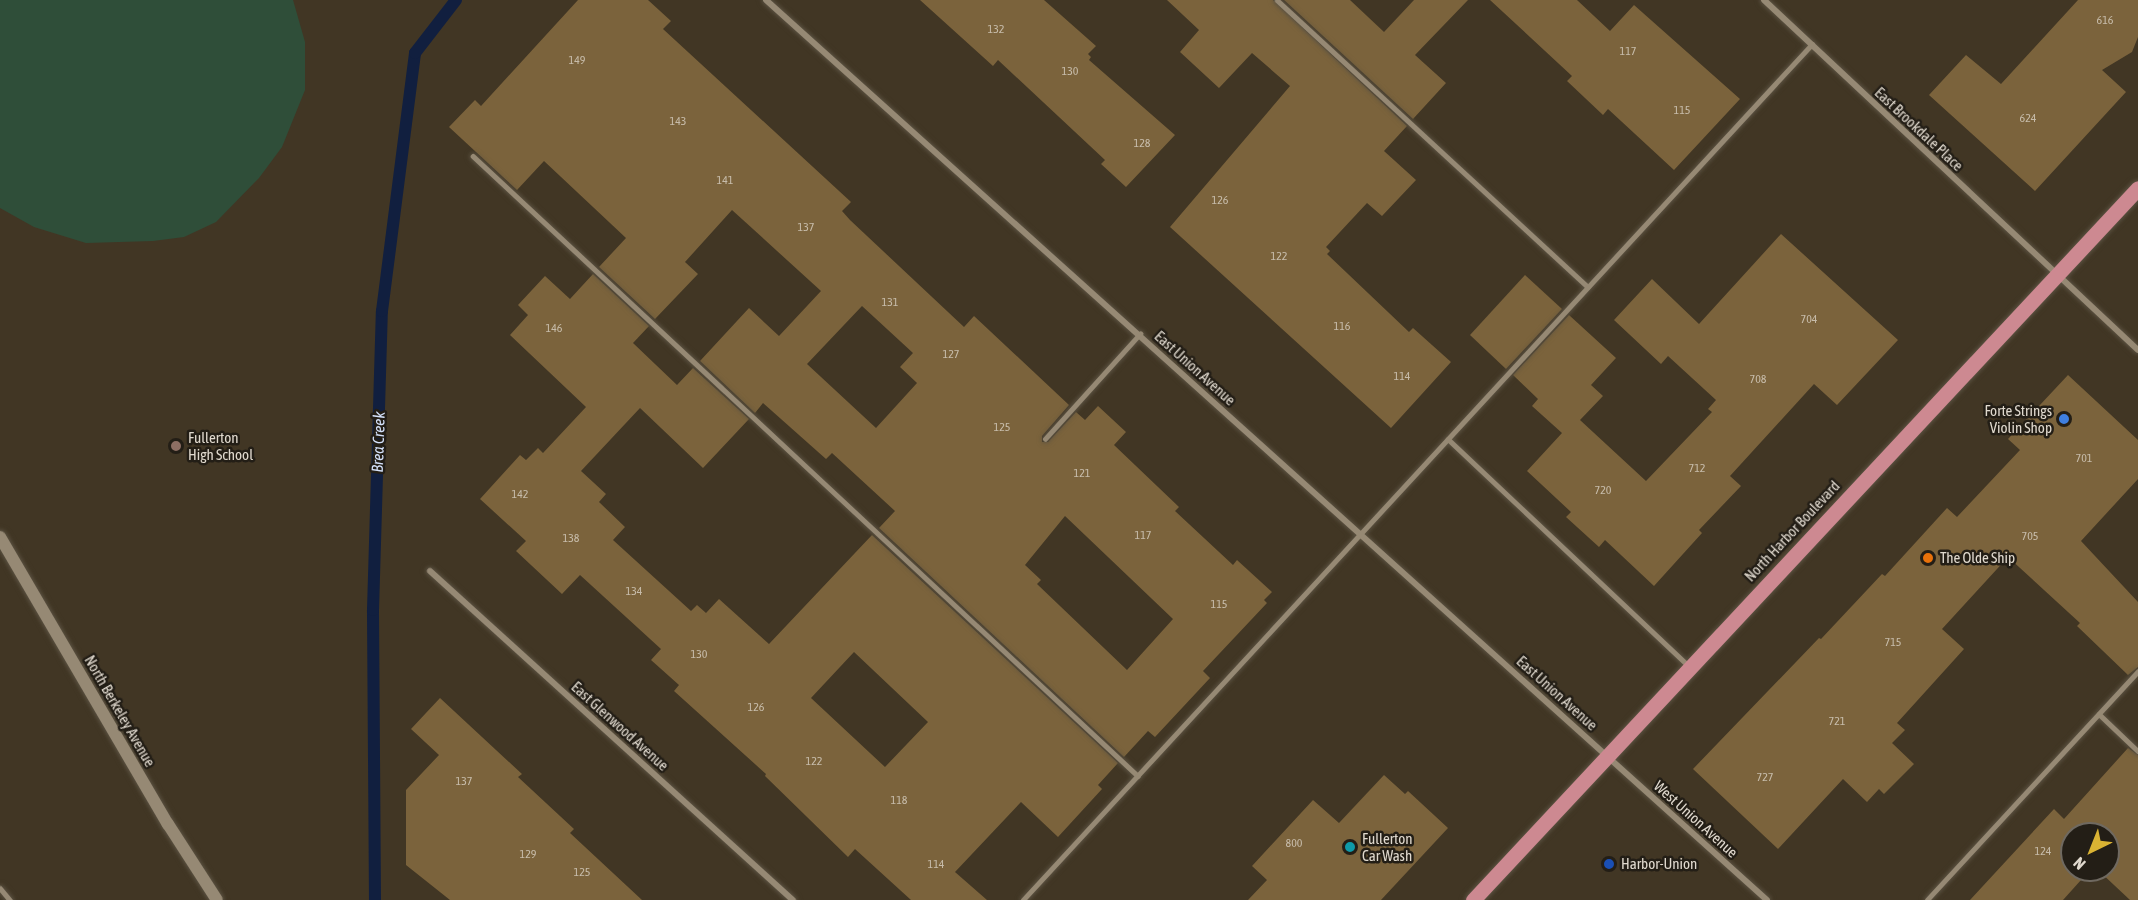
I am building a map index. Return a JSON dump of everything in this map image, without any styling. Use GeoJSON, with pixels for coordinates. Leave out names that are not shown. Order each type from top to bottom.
{"type":"FeatureCollection","features":[{"type":"Feature","properties":{"kind":"main road","name":"North Harbor Boulevard"},"geometry":{"type":"LineString","coordinates":[[1473,900],[2138,188]]}},
{"type":"Feature","properties":{"kind":"street","name":"East Union Avenue"},"geometry":{"type":"LineString","coordinates":[[766,0],[1608,755]]}},
{"type":"Feature","properties":{"kind":"street","name":"East Brookdale Place"},"geometry":{"type":"LineString","coordinates":[[1764,0],[2138,350]]}},
{"type":"Feature","properties":{"kind":"street","name":"North Berkeley Avenue"},"geometry":{"type":"LineString","coordinates":[[0,537],[168,824],[217,900]]}},
{"type":"Feature","properties":{"kind":"street","name":"East Glenwood Avenue"},"geometry":{"type":"LineString","coordinates":[[430,571],[793,900]]}},
{"type":"Feature","properties":{"kind":"street","name":"West Union Avenue"},"geometry":{"type":"LineString","coordinates":[[1608,755],[1767,900]]}},
{"type":"Feature","properties":{"kind":"lane"},"geometry":{"type":"LineString","coordinates":[[1277,0],[1588,287]]}},
{"type":"Feature","properties":{"kind":"lane"},"geometry":{"type":"LineString","coordinates":[[1023,900],[1812,45]]}},
{"type":"Feature","properties":{"kind":"lane"},"geometry":{"type":"LineString","coordinates":[[473,156],[1138,776]]}},
{"type":"Feature","properties":{"kind":"lane"},"geometry":{"type":"LineString","coordinates":[[1046,439],[1140,334]]}},
{"type":"Feature","properties":{"kind":"lane"},"geometry":{"type":"LineString","coordinates":[[1448,439],[1690,667]]}},
{"type":"Feature","properties":{"kind":"lane"},"geometry":{"type":"LineString","coordinates":[[1927,900],[2138,671]]}},
{"type":"Feature","properties":{"kind":"lane"},"geometry":{"type":"LineString","coordinates":[[2099,714],[2138,751]]}},
{"type":"Feature","properties":{"kind":"lane"},"geometry":{"type":"LineString","coordinates":[[0,888],[10,900]]}},
{"type":"Feature","properties":{"kind":"green space"},"geometry":{"type":"Polygon","coordinates":[[[0,0],[293,0],[305,42],[305,90],[282,147],[259,178],[216,222],[184,237],[153,241],[86,243],[34,227],[0,208],[0,0]]]}},
{"type":"Feature","properties":{"kind":"building"},"geometry":{"type":"Polygon","coordinates":[[[578,0],[648,0],[671,21],[663,29],[851,202],[842,211],[850,220],[964,327],[974,316],[1069,405],[1042,436],[1042,442],[1048,442],[1076,412],[1085,420],[1098,406],[1126,432],[1114,445],[1179,507],[1175,511],[1233,565],[1237,560],[1272,592],[1264,600],[1267,603],[1203,671],[1210,678],[1155,737],[1148,731],[1124,757],[879,528],[895,511],[832,453],[826,459],[763,403],[755,413],[700,361],[749,308],[779,336],[821,291],[732,210],[685,262],[698,274],[655,319],[599,267],[626,238],[544,161],[517,190],[449,127],[475,100],[481,106],[578,0]],[[862,306],[807,364],[876,428],[917,383],[900,367],[913,353],[862,306]],[[1065,516],[1025,565],[1041,580],[1037,584],[1127,670],[1173,619],[1065,516]]]}},
{"type":"Feature","properties":{"kind":"building"},"geometry":{"type":"Polygon","coordinates":[[[920,0],[1044,0],[1096,46],[1088,54],[1091,57],[1089,60],[1175,135],[1126,187],[1101,164],[1105,160],[998,60],[993,66],[920,0]]]}},
{"type":"Feature","properties":{"kind":"building"},"geometry":{"type":"Polygon","coordinates":[[[1167,0],[1273,0],[1407,126],[1384,151],[1416,180],[1382,216],[1367,203],[1326,247],[1330,251],[1327,254],[1409,332],[1413,328],[1451,362],[1391,428],[1170,227],[1290,86],[1252,53],[1219,88],[1180,52],[1199,30],[1167,0]]]}},
{"type":"Feature","properties":{"kind":"building"},"geometry":{"type":"Polygon","coordinates":[[[1284,0],[1350,0],[1384,32],[1414,0],[1468,0],[1415,55],[1446,83],[1413,119],[1284,0]]]}},
{"type":"Feature","properties":{"kind":"building"},"geometry":{"type":"Polygon","coordinates":[[[1490,0],[1577,0],[1610,31],[1634,5],[1740,99],[1674,170],[1608,109],[1603,115],[1567,81],[1572,76],[1490,0]]]}},
{"type":"Feature","properties":{"kind":"building"},"geometry":{"type":"Polygon","coordinates":[[[2078,0],[2138,0],[2138,37],[2132,52],[2102,70],[2126,92],[2035,191],[1929,95],[1966,55],[2001,84],[2078,0]]]}},
{"type":"Feature","properties":{"kind":"building"},"geometry":{"type":"Polygon","coordinates":[[[1781,234],[1898,340],[1837,405],[1814,384],[1730,476],[1741,486],[1699,530],[1702,533],[1654,586],[1605,540],[1599,547],[1566,517],[1571,512],[1527,471],[1562,433],[1532,406],[1538,399],[1513,375],[1569,315],[1616,358],[1591,385],[1603,396],[1580,420],[1646,481],[1712,412],[1708,409],[1716,400],[1668,356],[1661,364],[1614,320],[1652,279],[1699,324],[1781,234]]]}},
{"type":"Feature","properties":{"kind":"building"},"geometry":{"type":"Polygon","coordinates":[[[593,274],[649,326],[633,343],[677,385],[693,368],[749,419],[703,468],[640,408],[581,471],[606,494],[599,502],[625,527],[613,540],[691,611],[697,605],[706,613],[719,599],[769,644],[872,535],[1118,763],[1098,785],[1102,789],[1058,837],[1021,802],[955,872],[987,900],[911,900],[855,849],[848,857],[765,776],[766,774],[674,691],[679,685],[651,660],[661,649],[580,575],[562,594],[516,551],[526,541],[480,499],[520,455],[526,460],[538,448],[543,453],[586,407],[510,335],[528,315],[518,305],[545,276],[570,299],[593,274]],[[854,652],[811,698],[885,767],[928,722],[854,652]]]}},
{"type":"Feature","properties":{"kind":"building"},"geometry":{"type":"Polygon","coordinates":[[[1525,275],[1562,309],[1506,369],[1470,335],[1525,275]]]}},
{"type":"Feature","properties":{"kind":"building"},"geometry":{"type":"Polygon","coordinates":[[[2068,375],[2138,440],[2138,479],[2081,541],[2138,602],[2138,667],[2128,675],[2077,626],[2080,623],[2008,557],[1942,629],[1964,649],[1897,723],[1905,730],[1892,743],[1914,764],[1884,794],[1879,789],[1867,802],[1843,779],[1778,849],[1693,769],[1882,574],[1885,576],[1947,508],[1957,517],[2020,450],[2008,439],[2068,375]]]}},
{"type":"Feature","properties":{"kind":"building"},"geometry":{"type":"Polygon","coordinates":[[[440,698],[522,774],[518,777],[574,829],[570,833],[642,900],[450,900],[406,865],[406,790],[439,755],[411,729],[440,698]]]}},
{"type":"Feature","properties":{"kind":"building"},"geometry":{"type":"Polygon","coordinates":[[[2128,748],[2138,755],[2138,900],[2130,900],[2111,882],[2120,882],[2120,822],[2060,822],[2060,882],[2079,882],[2063,900],[1970,900],[2054,809],[2064,819],[2128,748]]]}},
{"type":"Feature","properties":{"kind":"building","name":"Fullerton Car Wash"},"geometry":{"type":"Polygon","coordinates":[[[1384,775],[1405,794],[1408,791],[1448,828],[1381,900],[1248,900],[1267,880],[1252,866],[1313,800],[1339,823],[1384,775]]]}},
{"type":"Feature","properties":{"kind":"waterway","name":"Brea Creek"},"geometry":{"type":"LineString","coordinates":[[375,900],[373,610],[382,311],[415,53],[456,0]]}},
{"type":"Feature","properties":{"kind":"place","name":"Forte Strings Violin Shop"},"geometry":{"type":"Point","coordinates":[2064,419]}},
{"type":"Feature","properties":{"kind":"place","name":"Fullerton High School"},"geometry":{"type":"Point","coordinates":[176,446]}},
{"type":"Feature","properties":{"kind":"place","name":"The Olde Ship"},"geometry":{"type":"Point","coordinates":[1928,558]}},
{"type":"Feature","properties":{"kind":"place","name":"Fullerton Car Wash"},"geometry":{"type":"Point","coordinates":[1350,847]}},
{"type":"Feature","properties":{"kind":"place","name":"Harbor-Union"},"geometry":{"type":"Point","coordinates":[1609,864]}}]}
